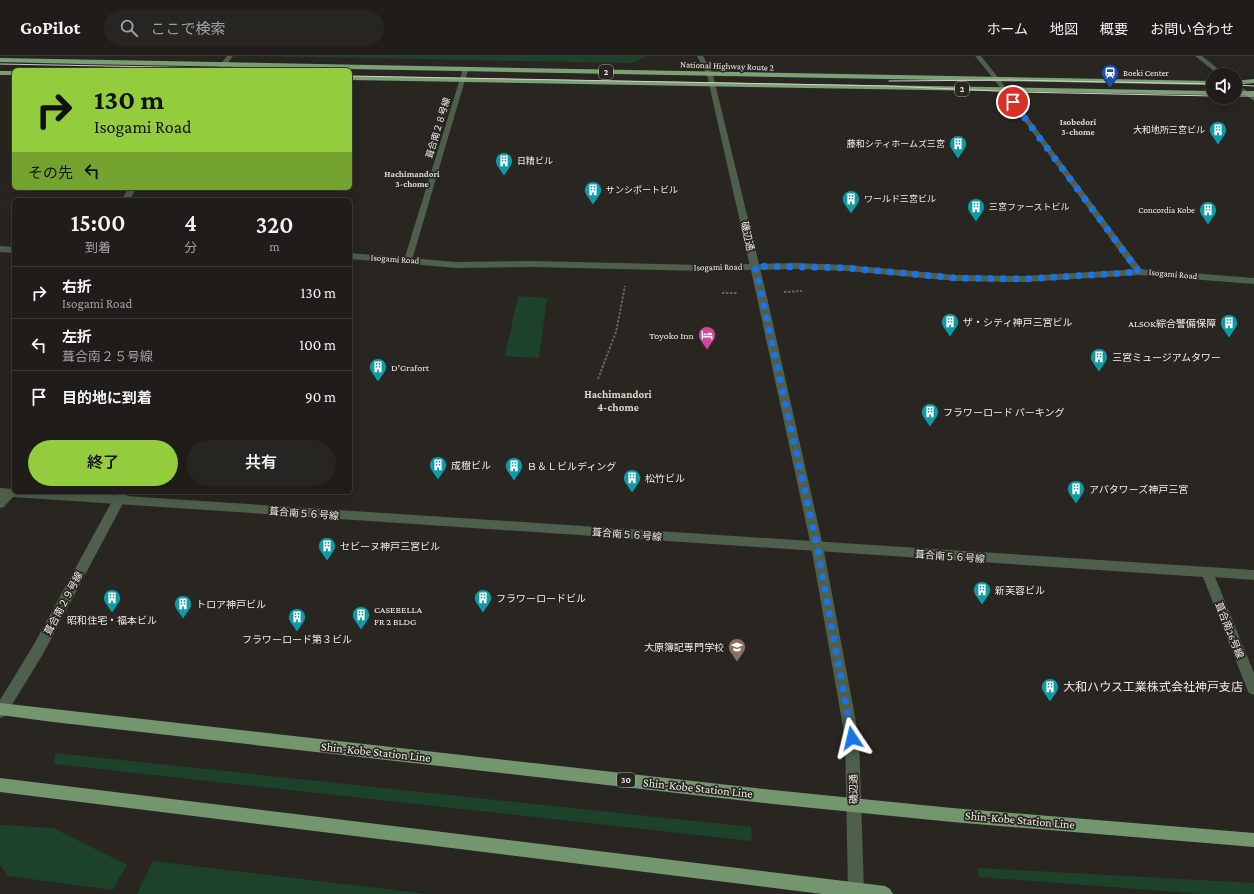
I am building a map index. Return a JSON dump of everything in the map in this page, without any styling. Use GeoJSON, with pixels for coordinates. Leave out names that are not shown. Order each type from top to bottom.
{"type":"FeatureCollection","features":[{"type":"Feature","properties":{"kind":"highway","name":"National Highway Route 2"},"geometry":{"type":"LineString","coordinates":[[0,60],[221,68]]}},
{"type":"Feature","properties":{"kind":"highway","name":"National Highway Route 2"},"geometry":{"type":"LineString","coordinates":[[352,69],[998,81],[1206,82]]}},
{"type":"Feature","properties":{"kind":"highway"},"geometry":{"type":"LineString","coordinates":[[0,73],[12,73]]}},
{"type":"Feature","properties":{"kind":"highway","name":"National Highway Route 2"},"geometry":{"type":"LineString","coordinates":[[352,78],[1206,93]]}},
{"type":"Feature","properties":{"kind":"highway"},"geometry":{"type":"LineString","coordinates":[[1242,82],[1254,81]]}},
{"type":"Feature","properties":{"kind":"main road","name":"Shin-Kobe Station Line"},"geometry":{"type":"LineString","coordinates":[[1,710],[854,805],[952,815],[1254,840]]}},
{"type":"Feature","properties":{"kind":"main road"},"geometry":{"type":"LineString","coordinates":[[0,784],[856,893],[885,894]]}},
{"type":"Feature","properties":{"kind":"street"},"geometry":{"type":"LineString","coordinates":[[221,68],[230,56]]}},
{"type":"Feature","properties":{"kind":"street","name":"磯辺通"},"geometry":{"type":"LineString","coordinates":[[700,56],[710,75],[755,266],[817,546],[852,738],[856,893]]}},
{"type":"Feature","properties":{"kind":"street"},"geometry":{"type":"LineString","coordinates":[[978,56],[1139,272]]}},
{"type":"Feature","properties":{"kind":"street"},"geometry":{"type":"LineString","coordinates":[[1198,56],[1214,68]]}},
{"type":"Feature","properties":{"kind":"street","name":"葺合南２８号線"},"geometry":{"type":"LineString","coordinates":[[408,260],[465,70]]}},
{"type":"Feature","properties":{"kind":"street"},"geometry":{"type":"LineString","coordinates":[[1250,93],[1254,99]]}},
{"type":"Feature","properties":{"kind":"street"},"geometry":{"type":"LineString","coordinates":[[0,249],[12,250]]}},
{"type":"Feature","properties":{"kind":"street","name":"Isogami Road"},"geometry":{"type":"LineString","coordinates":[[352,256],[457,265],[533,264],[702,268],[755,266],[847,268],[956,278],[1025,279],[1139,272],[1254,281]]}},
{"type":"Feature","properties":{"kind":"street"},"geometry":{"type":"LineString","coordinates":[[0,504],[5,492]]}},
{"type":"Feature","properties":{"kind":"street","name":"葺合南５６号線"},"geometry":{"type":"LineString","coordinates":[[62,494],[120,496],[817,546],[1254,575]]}},
{"type":"Feature","properties":{"kind":"street","name":"葺合南２９号線"},"geometry":{"type":"LineString","coordinates":[[1,710],[38,650],[120,496]]}},
{"type":"Feature","properties":{"kind":"street","name":"葺合南26号線"},"geometry":{"type":"LineString","coordinates":[[1206,572],[1254,689]]}},
{"type":"Feature","properties":{"kind":"path"},"geometry":{"type":"LineString","coordinates":[[598,379],[616,332],[628,267]]}},
{"type":"Feature","properties":{"kind":"green space"},"geometry":{"type":"Polygon","coordinates":[[[257,56],[647,56],[631,63],[257,56]]]}},
{"type":"Feature","properties":{"kind":"green space"},"geometry":{"type":"Polygon","coordinates":[[[518,296],[547,298],[539,358],[505,356],[518,296]]]}},
{"type":"Feature","properties":{"kind":"green space"},"geometry":{"type":"Polygon","coordinates":[[[55,753],[751,827],[752,841],[54,764],[55,753]]]}},
{"type":"Feature","properties":{"kind":"green space"},"geometry":{"type":"Polygon","coordinates":[[[0,825],[53,828],[127,865],[112,890],[8,876],[0,865],[0,825]]]}},
{"type":"Feature","properties":{"kind":"green space"},"geometry":{"type":"Polygon","coordinates":[[[153,861],[427,894],[137,894],[153,861]]]}},
{"type":"Feature","properties":{"kind":"green space"},"geometry":{"type":"Polygon","coordinates":[[[978,868],[1254,883],[1254,894],[1203,894],[979,877],[978,868]]]}},
{"type":"Feature","properties":{"kind":"tram line"},"geometry":{"type":"LineString","coordinates":[[0,64],[211,68]]}},
{"type":"Feature","properties":{"kind":"tram line"},"geometry":{"type":"LineString","coordinates":[[352,76],[889,86],[1018,92],[1206,96]]}},
{"type":"Feature","properties":{"kind":"tram line"},"geometry":{"type":"LineString","coordinates":[[889,81],[1010,80],[1206,84]]}},
{"type":"Feature","properties":{"kind":"tram line"},"geometry":{"type":"LineString","coordinates":[[1242,85],[1254,86]]}},
{"type":"Feature","properties":{"kind":"tram line"},"geometry":{"type":"LineString","coordinates":[[1242,96],[1254,96]]}},
{"type":"Feature","properties":{"kind":"place","name":"Boeki Center"},"geometry":{"type":"Point","coordinates":[1110,88]}},
{"type":"Feature","properties":{"kind":"place","name":"大和地所三宮ビル"},"geometry":{"type":"Point","coordinates":[1218,145]}},
{"type":"Feature","properties":{"kind":"place","name":"藤和シティホームズ三宮"},"geometry":{"type":"Point","coordinates":[958,159]}},
{"type":"Feature","properties":{"kind":"place","name":"日精ビル"},"geometry":{"type":"Point","coordinates":[504,176]}},
{"type":"Feature","properties":{"kind":"place","name":"サンシポートビル"},"geometry":{"type":"Point","coordinates":[593,205]}},
{"type":"Feature","properties":{"kind":"place","name":"ワールド三宮ビル"},"geometry":{"type":"Point","coordinates":[851,214]}},
{"type":"Feature","properties":{"kind":"place","name":"三宮ファーストビル"},"geometry":{"type":"Point","coordinates":[976,222]}},
{"type":"Feature","properties":{"kind":"place","name":"Concordia Kobe"},"geometry":{"type":"Point","coordinates":[1208,225]}},
{"type":"Feature","properties":{"kind":"place","name":"ザ・シティ神戸三宮ビル"},"geometry":{"type":"Point","coordinates":[950,337]}},
{"type":"Feature","properties":{"kind":"place","name":"ALSOK綜合警備保障"},"geometry":{"type":"Point","coordinates":[1229,338]}},
{"type":"Feature","properties":{"kind":"place","name":"Toyoko Inn"},"geometry":{"type":"Point","coordinates":[707,350]}},
{"type":"Feature","properties":{"kind":"place","name":"三宮ミュージアムタワー"},"geometry":{"type":"Point","coordinates":[1099,372]}},
{"type":"Feature","properties":{"kind":"place","name":"D'Grafort"},"geometry":{"type":"Point","coordinates":[378,382]}},
{"type":"Feature","properties":{"kind":"place","name":"フラワーロード パーキング"},"geometry":{"type":"Point","coordinates":[930,427]}},
{"type":"Feature","properties":{"kind":"place","name":"成樹ビル"},"geometry":{"type":"Point","coordinates":[438,480]}},
{"type":"Feature","properties":{"kind":"place","name":"Ｂ＆Ｌビルディング"},"geometry":{"type":"Point","coordinates":[514,481]}},
{"type":"Feature","properties":{"kind":"place","name":"松竹ビル"},"geometry":{"type":"Point","coordinates":[632,493]}},
{"type":"Feature","properties":{"kind":"place","name":"アパタワーズ神戸三宮"},"geometry":{"type":"Point","coordinates":[1076,504]}},
{"type":"Feature","properties":{"kind":"place","name":"セビーヌ神戸三宮ビル"},"geometry":{"type":"Point","coordinates":[327,561]}},
{"type":"Feature","properties":{"kind":"place","name":"新芙蓉ビル"},"geometry":{"type":"Point","coordinates":[982,605]}},
{"type":"Feature","properties":{"kind":"place","name":"昭和住宅・福本ビル"},"geometry":{"type":"Point","coordinates":[112,613]}},
{"type":"Feature","properties":{"kind":"place","name":"フラワーロードビル"},"geometry":{"type":"Point","coordinates":[483,613]}},
{"type":"Feature","properties":{"kind":"place","name":"トロア神戸ビル"},"geometry":{"type":"Point","coordinates":[183,619]}},
{"type":"Feature","properties":{"kind":"place","name":"CASEBELLA FR 2 BLDG"},"geometry":{"type":"Point","coordinates":[361,630]}},
{"type":"Feature","properties":{"kind":"place","name":"フラワーロード第３ビル"},"geometry":{"type":"Point","coordinates":[297,632]}},
{"type":"Feature","properties":{"kind":"place","name":"大原簿記専門学校"},"geometry":{"type":"Point","coordinates":[737,662]}},
{"type":"Feature","properties":{"kind":"place","name":"大和ハウス工業株式会社神戸支店"},"geometry":{"type":"Point","coordinates":[1050,702]}},
{"type":"Feature","properties":{"kind":"district","name":"Isobedori 3-chome"},"geometry":{"type":"Point","coordinates":[1078,128]}},
{"type":"Feature","properties":{"kind":"district","name":"Hachimandori 3-chome"},"geometry":{"type":"Point","coordinates":[412,180]}},
{"type":"Feature","properties":{"kind":"district","name":"Hachimandori 4-chome"},"geometry":{"type":"Point","coordinates":[618,400]}},
{"type":"Feature","properties":{"kind":"route"},"geometry":{"type":"LineString","coordinates":[[852,738],[817,546],[755,266],[847,268],[956,278],[1025,279],[1139,272],[1013,102]]}}]}
